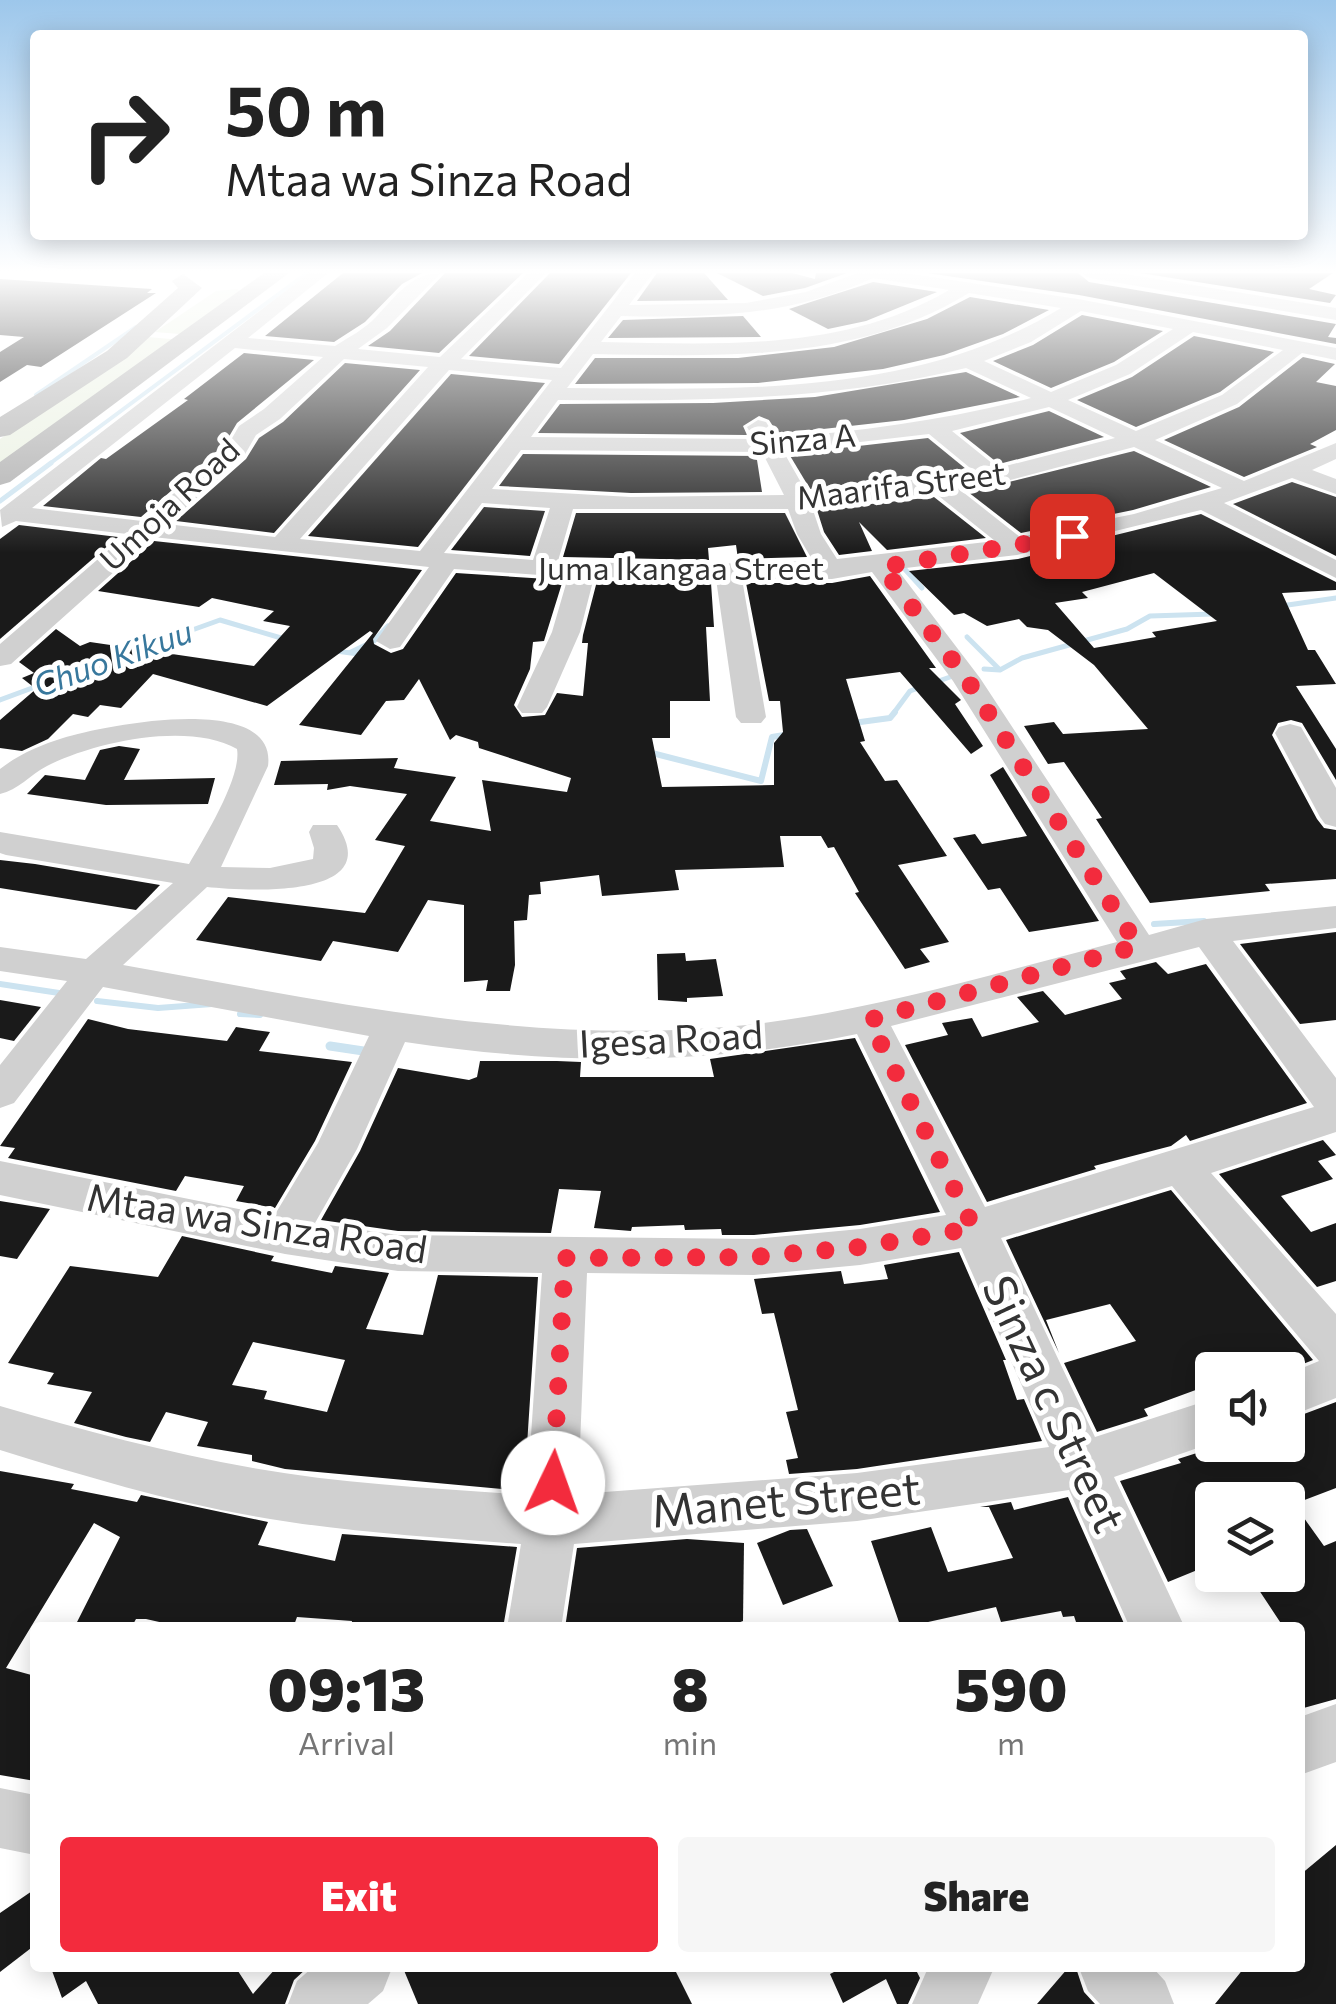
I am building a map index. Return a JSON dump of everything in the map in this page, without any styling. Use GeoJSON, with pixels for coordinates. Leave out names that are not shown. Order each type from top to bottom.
{"type":"FeatureCollection","features":[{"type":"Feature","properties":{"kind":"main road"},"geometry":{"type":"LineString","coordinates":[[0,430],[97,367]]}},
{"type":"Feature","properties":{"kind":"main road"},"geometry":{"type":"LineString","coordinates":[[0,476],[149,367]]}},
{"type":"Feature","properties":{"kind":"street"},"geometry":{"type":"LineString","coordinates":[[6,517],[199,367]]}},
{"type":"Feature","properties":{"kind":"street","name":"Umoja Road"},"geometry":{"type":"LineString","coordinates":[[1,658],[236,452],[247,431],[272,414],[323,367]]}},
{"type":"Feature","properties":{"kind":"street"},"geometry":{"type":"LineString","coordinates":[[282,544],[443,367]]}},
{"type":"Feature","properties":{"kind":"street"},"geometry":{"type":"LineString","coordinates":[[484,367],[566,374]]}},
{"type":"Feature","properties":{"kind":"street"},"geometry":{"type":"LineString","coordinates":[[390,640],[474,495],[571,367]]}},
{"type":"Feature","properties":{"kind":"street"},"geometry":{"type":"LineString","coordinates":[[552,394],[744,393],[901,377],[941,367]]}},
{"type":"Feature","properties":{"kind":"street"},"geometry":{"type":"LineString","coordinates":[[980,367],[1242,490]]}},
{"type":"Feature","properties":{"kind":"street","name":"Sinza A"},"geometry":{"type":"LineString","coordinates":[[515,443],[666,448],[768,446],[932,427],[1050,400],[1133,367]]}},
{"type":"Feature","properties":{"kind":"street","name":"Maarifa Street"},"geometry":{"type":"LineString","coordinates":[[474,495],[636,504],[799,501],[942,486],[1169,430],[1219,408],[1259,384],[1277,367]]}},
{"type":"Feature","properties":{"kind":"street"},"geometry":{"type":"LineString","coordinates":[[901,377],[963,421]]}},
{"type":"Feature","properties":{"kind":"street"},"geometry":{"type":"LineString","coordinates":[[744,393],[799,501],[809,534],[832,571]]}},
{"type":"Feature","properties":{"kind":"street"},"geometry":{"type":"LineString","coordinates":[[932,427],[995,476]]}},
{"type":"Feature","properties":{"kind":"street","name":"Juma Ikangaa Street"},"geometry":{"type":"LineString","coordinates":[[6,517],[150,529],[436,562],[582,573],[728,575],[832,571],[1017,547],[1206,503],[1293,472],[1336,450]]}},
{"type":"Feature","properties":{"kind":"street"},"geometry":{"type":"LineString","coordinates":[[1293,472],[1336,487]]}},
{"type":"Feature","properties":{"kind":"street"},"geometry":{"type":"LineString","coordinates":[[942,486],[1017,547]]}},
{"type":"Feature","properties":{"kind":"street"},"geometry":{"type":"LineString","coordinates":[[543,570],[564,500]]}},
{"type":"Feature","properties":{"kind":"street"},"geometry":{"type":"LineString","coordinates":[[1206,503],[1336,570]]}},
{"type":"Feature","properties":{"kind":"street"},"geometry":{"type":"LineString","coordinates":[[882,567],[966,678],[1138,946]]}},
{"type":"Feature","properties":{"kind":"street"},"geometry":{"type":"LineString","coordinates":[[532,707],[566,632],[582,573]]}},
{"type":"Feature","properties":{"kind":"street"},"geometry":{"type":"LineString","coordinates":[[728,575],[750,717]]}},
{"type":"Feature","properties":{"kind":"street"},"geometry":{"type":"LineString","coordinates":[[0,785],[25,765],[49,754],[109,735],[166,727],[238,736],[253,750],[251,772],[200,874],[96,971],[0,1093]]}},
{"type":"Feature","properties":{"kind":"street"},"geometry":{"type":"LineString","coordinates":[[1290,733],[1336,817]]}},
{"type":"Feature","properties":{"kind":"street"},"geometry":{"type":"LineString","coordinates":[[0,842],[18,848],[200,874],[274,881],[318,873],[331,857],[325,832]]}},
{"type":"Feature","properties":{"kind":"street","name":"Igesa Road"},"geometry":{"type":"LineString","coordinates":[[0,959],[96,971],[394,1026],[496,1040],[592,1046],[748,1038],[869,1020],[1206,931],[1336,917]]}},
{"type":"Feature","properties":{"kind":"street"},"geometry":{"type":"LineString","coordinates":[[1206,931],[1336,1107]]}},
{"type":"Feature","properties":{"kind":"street","name":"Sinza c Street"},"geometry":{"type":"LineString","coordinates":[[869,1020],[974,1228],[1155,1622]]}},
{"type":"Feature","properties":{"kind":"street"},"geometry":{"type":"LineString","coordinates":[[286,1236],[336,1149],[394,1026]]}},
{"type":"Feature","properties":{"kind":"street","name":"Mtaa wa Sinza Road"},"geometry":{"type":"LineString","coordinates":[[0,1178],[286,1236],[398,1253],[565,1258],[754,1257],[860,1247],[974,1228],[1336,1116]]}},
{"type":"Feature","properties":{"kind":"street"},"geometry":{"type":"LineString","coordinates":[[1180,1166],[1336,1347]]}},
{"type":"Feature","properties":{"kind":"street"},"geometry":{"type":"LineString","coordinates":[[535,1622],[551,1521],[565,1258]]}},
{"type":"Feature","properties":{"kind":"street"},"geometry":{"type":"LineString","coordinates":[[1305,1389],[1336,1376]]}},
{"type":"Feature","properties":{"kind":"street","name":"Manet Street"},"geometry":{"type":"LineString","coordinates":[[0,1428],[114,1462],[270,1495],[368,1508],[551,1521],[857,1497],[1081,1466],[1195,1427]]}},
{"type":"Feature","properties":{"kind":"street"},"geometry":{"type":"LineString","coordinates":[[1305,1744],[1336,1734]]}},
{"type":"Feature","properties":{"kind":"street"},"geometry":{"type":"LineString","coordinates":[[0,1818],[30,1824]]}},
{"type":"Feature","properties":{"kind":"street"},"geometry":{"type":"LineString","coordinates":[[320,2004],[356,1972]]}},
{"type":"Feature","properties":{"kind":"street"},"geometry":{"type":"LineString","coordinates":[[361,1972],[366,2004]]}},
{"type":"Feature","properties":{"kind":"street"},"geometry":{"type":"LineString","coordinates":[[944,2004],[960,1972]]}},
{"type":"Feature","properties":{"kind":"street"},"geometry":{"type":"LineString","coordinates":[[1115,1972],[1142,2004]]}},
{"type":"Feature","properties":{"kind":"green space"},"geometry":{"type":"Polygon","coordinates":[[[105,367],[145,367],[0,469],[0,439],[105,367]]]}},
{"type":"Feature","properties":{"kind":"building"},"geometry":{"type":"Polygon","coordinates":[[[0,367],[25,367],[0,382],[0,367]]]}},
{"type":"Feature","properties":{"kind":"building"},"geometry":{"type":"Polygon","coordinates":[[[226,367],[306,367],[237,423],[224,445],[141,517],[43,506],[101,458],[106,459],[188,400],[184,399],[226,367]]]}},
{"type":"Feature","properties":{"kind":"building"},"geometry":{"type":"Polygon","coordinates":[[[341,367],[420,370],[274,533],[176,521],[246,459],[259,438],[283,422],[341,367]]]}},
{"type":"Feature","properties":{"kind":"building"},"geometry":{"type":"Polygon","coordinates":[[[588,367],[894,367],[758,383],[575,384],[588,367]]]}},
{"type":"Feature","properties":{"kind":"building"},"geometry":{"type":"Polygon","coordinates":[[[1005,367],[1103,367],[1051,388],[1005,367]]]}},
{"type":"Feature","properties":{"kind":"building"},"geometry":{"type":"Polygon","coordinates":[[[1148,367],[1254,367],[1220,392],[1136,427],[1077,400],[1148,367]]]}},
{"type":"Feature","properties":{"kind":"building"},"geometry":{"type":"Polygon","coordinates":[[[1291,367],[1332,367],[1316,382],[1336,386],[1336,430],[1310,444],[1317,447],[1244,477],[1164,440],[1239,407],[1291,367]]]}},
{"type":"Feature","properties":{"kind":"building"},"geometry":{"type":"Polygon","coordinates":[[[966,372],[1020,397],[904,420],[778,434],[769,420],[759,416],[743,426],[747,435],[538,433],[560,404],[713,403],[815,397],[966,372]]]}},
{"type":"Feature","properties":{"kind":"building"},"geometry":{"type":"Polygon","coordinates":[[[451,374],[545,383],[418,547],[308,536],[451,374]]]}},
{"type":"Feature","properties":{"kind":"building"},"geometry":{"type":"Polygon","coordinates":[[[1049,411],[1104,437],[999,464],[960,433],[1049,411]]]}},
{"type":"Feature","properties":{"kind":"building"},"geometry":{"type":"Polygon","coordinates":[[[928,438],[966,469],[810,489],[789,454],[928,438]]]}},
{"type":"Feature","properties":{"kind":"building"},"geometry":{"type":"Polygon","coordinates":[[[1134,451],[1211,487],[1133,510],[1021,533],[968,492],[1134,451]]]}},
{"type":"Feature","properties":{"kind":"building"},"geometry":{"type":"Polygon","coordinates":[[[523,454],[760,456],[762,459],[757,460],[762,492],[631,493],[499,486],[523,454]]]}},
{"type":"Feature","properties":{"kind":"building"},"geometry":{"type":"Polygon","coordinates":[[[1292,482],[1336,497],[1336,556],[1233,504],[1292,482]]]}},
{"type":"Feature","properties":{"kind":"building"},"geometry":{"type":"Polygon","coordinates":[[[934,497],[986,538],[887,550],[859,522],[872,551],[839,555],[824,532],[817,510],[934,497]]]}},
{"type":"Feature","properties":{"kind":"building"},"geometry":{"type":"Polygon","coordinates":[[[484,507],[545,511],[530,556],[451,550],[484,507]]]}},
{"type":"Feature","properties":{"kind":"building"},"geometry":{"type":"Polygon","coordinates":[[[576,513],[785,513],[807,557],[738,559],[736,545],[708,548],[709,560],[563,557],[576,513]]]}},
{"type":"Feature","properties":{"kind":"building"},"geometry":{"type":"Polygon","coordinates":[[[1201,514],[1336,582],[1336,590],[1282,593],[1308,650],[1315,650],[1336,684],[1296,686],[1336,749],[1336,780],[1302,723],[1278,723],[1272,735],[1317,819],[1324,828],[1336,830],[1336,879],[1265,884],[1270,891],[1150,903],[1096,819],[1102,818],[1064,762],[1048,764],[1024,726],[1054,722],[1063,734],[1148,729],[1094,665],[1048,630],[1027,627],[1019,619],[987,626],[964,613],[954,615],[909,571],[1018,559],[1201,514]],[[1154,573],[1082,592],[1088,598],[1055,603],[1094,648],[1156,637],[1152,632],[1217,621],[1154,573]]]}},
{"type":"Feature","properties":{"kind":"building"},"geometry":{"type":"Polygon","coordinates":[[[19,525],[118,537],[0,639],[0,539],[19,525]]]}},
{"type":"Feature","properties":{"kind":"building"},"geometry":{"type":"Polygon","coordinates":[[[154,541],[422,570],[373,639],[374,644],[391,653],[403,649],[456,573],[563,580],[544,641],[533,642],[530,669],[514,705],[522,717],[545,715],[557,693],[583,696],[588,643],[582,643],[597,581],[711,583],[714,627],[706,627],[710,701],[670,701],[670,738],[652,738],[662,787],[774,785],[774,743],[783,732],[780,701],[769,701],[746,583],[832,583],[870,576],[936,668],[929,668],[961,700],[955,704],[983,746],[971,754],[900,672],[846,679],[865,741],[860,742],[885,781],[897,780],[947,856],[898,865],[949,942],[920,949],[930,962],[905,969],[855,893],[859,892],[834,847],[828,848],[821,836],[780,836],[784,867],[675,870],[679,890],[602,896],[599,875],[540,882],[541,894],[529,895],[527,920],[514,921],[515,965],[510,991],[486,991],[488,980],[464,982],[464,905],[428,900],[398,952],[333,941],[321,961],[196,940],[228,897],[365,913],[405,846],[375,840],[407,794],[350,786],[327,790],[328,784],[274,785],[281,761],[398,758],[394,768],[456,777],[430,821],[491,831],[482,780],[567,792],[571,778],[479,748],[478,742],[456,735],[450,740],[419,679],[404,700],[386,701],[361,735],[299,725],[373,633],[370,631],[267,706],[153,674],[121,708],[100,705],[88,717],[73,714],[48,739],[22,751],[0,748],[0,720],[36,689],[22,678],[34,673],[19,662],[56,629],[80,646],[90,642],[254,666],[290,626],[263,621],[274,611],[212,598],[199,607],[98,591],[154,541]]]}},
{"type":"Feature","properties":{"kind":"building"},"geometry":{"type":"Polygon","coordinates":[[[119,746],[140,749],[124,780],[215,778],[208,804],[106,805],[27,794],[45,775],[85,780],[100,750],[119,746]]]}},
{"type":"Feature","properties":{"kind":"building"},"geometry":{"type":"Polygon","coordinates":[[[1003,767],[1099,921],[1029,932],[1000,888],[988,890],[953,838],[975,834],[982,844],[1027,836],[990,775],[1003,767]]]}},
{"type":"Feature","properties":{"kind":"building"},"geometry":{"type":"Polygon","coordinates":[[[0,860],[160,885],[136,910],[0,888],[0,860]]]}},
{"type":"Feature","properties":{"kind":"building"},"geometry":{"type":"Polygon","coordinates":[[[1336,932],[1336,1020],[1300,1024],[1240,944],[1336,932]]]}},
{"type":"Feature","properties":{"kind":"building"},"geometry":{"type":"Polygon","coordinates":[[[685,953],[686,961],[716,959],[723,996],[687,998],[687,1002],[658,1000],[657,954],[685,953]]]}},
{"type":"Feature","properties":{"kind":"building"},"geometry":{"type":"Polygon","coordinates":[[[1156,962],[1168,974],[1206,964],[1307,1103],[1190,1141],[1186,1135],[1171,1146],[1094,1166],[1096,1169],[987,1202],[905,1045],[948,1035],[942,1023],[972,1018],[982,1037],[1039,1022],[1017,997],[1043,991],[1065,1015],[1122,999],[1109,983],[1126,979],[1120,971],[1156,962]]]}},
{"type":"Feature","properties":{"kind":"building"},"geometry":{"type":"Polygon","coordinates":[[[0,1000],[41,1007],[14,1041],[0,1038],[0,1000]]]}},
{"type":"Feature","properties":{"kind":"building"},"geometry":{"type":"Polygon","coordinates":[[[88,1019],[128,1029],[227,1041],[236,1027],[270,1032],[259,1051],[352,1062],[315,1141],[275,1208],[236,1201],[244,1186],[185,1176],[176,1191],[8,1158],[15,1148],[0,1146],[88,1019]]]}},
{"type":"Feature","properties":{"kind":"building"},"geometry":{"type":"Polygon","coordinates":[[[855,1038],[940,1212],[860,1225],[754,1235],[722,1235],[721,1229],[685,1230],[684,1225],[632,1227],[631,1231],[594,1228],[601,1191],[559,1189],[551,1233],[398,1231],[321,1220],[360,1151],[398,1068],[469,1080],[477,1077],[480,1061],[557,1061],[581,1062],[580,1077],[714,1077],[710,1059],[855,1038]]]}},
{"type":"Feature","properties":{"kind":"building"},"geometry":{"type":"Polygon","coordinates":[[[1323,1140],[1336,1155],[1318,1161],[1333,1179],[1281,1196],[1311,1232],[1336,1223],[1336,1281],[1317,1287],[1219,1174],[1323,1140]]]}},
{"type":"Feature","properties":{"kind":"building"},"geometry":{"type":"Polygon","coordinates":[[[1171,1190],[1313,1360],[1305,1363],[1305,1352],[1195,1352],[1195,1390],[1144,1409],[1148,1416],[1097,1432],[1064,1363],[1136,1341],[1110,1304],[1046,1320],[1059,1353],[1006,1240],[1171,1190]]]}},
{"type":"Feature","properties":{"kind":"building"},"geometry":{"type":"Polygon","coordinates":[[[0,1201],[50,1209],[17,1259],[0,1256],[0,1201]]]}},
{"type":"Feature","properties":{"kind":"building"},"geometry":{"type":"Polygon","coordinates":[[[182,1236],[332,1273],[335,1266],[389,1273],[366,1329],[423,1335],[438,1275],[538,1277],[524,1491],[285,1469],[252,1461],[252,1455],[197,1446],[208,1422],[166,1412],[150,1442],[126,1437],[74,1423],[92,1392],[47,1384],[54,1373],[8,1363],[70,1266],[158,1277],[182,1236]],[[253,1342],[232,1385],[267,1391],[264,1399],[327,1412],[345,1360],[253,1342]]]}},
{"type":"Feature","properties":{"kind":"building"},"geometry":{"type":"Polygon","coordinates":[[[959,1252],[1006,1360],[1017,1400],[1024,1399],[1042,1441],[857,1469],[789,1474],[786,1460],[798,1458],[786,1412],[798,1410],[774,1313],[762,1314],[754,1279],[841,1271],[844,1284],[888,1279],[884,1265],[959,1252]]]}},
{"type":"Feature","properties":{"kind":"building"},"geometry":{"type":"Polygon","coordinates":[[[1336,1402],[1336,1488],[1305,1500],[1305,1482],[1195,1482],[1195,1571],[1168,1582],[1120,1481],[1181,1463],[1178,1459],[1195,1454],[1195,1462],[1305,1462],[1305,1414],[1336,1402]]]}},
{"type":"Feature","properties":{"kind":"building"},"geometry":{"type":"Polygon","coordinates":[[[0,1471],[74,1484],[71,1489],[137,1502],[141,1495],[268,1522],[258,1545],[335,1561],[342,1534],[517,1547],[504,1622],[352,1622],[297,1617],[295,1622],[77,1622],[120,1537],[94,1523],[34,1622],[30,1622],[6,1668],[30,1675],[30,1780],[0,1775],[0,1471]]]}},
{"type":"Feature","properties":{"kind":"building"},"geometry":{"type":"Polygon","coordinates":[[[1068,1497],[1123,1622],[1076,1622],[1074,1616],[1063,1617],[1061,1611],[1001,1622],[996,1607],[928,1622],[899,1622],[871,1541],[931,1527],[948,1572],[1013,1558],[989,1507],[980,1507],[1011,1502],[1014,1510],[1068,1497]]]}},
{"type":"Feature","properties":{"kind":"building"},"geometry":{"type":"Polygon","coordinates":[[[1305,1519],[1324,1546],[1336,1541],[1336,1699],[1305,1708],[1305,1622],[1280,1622],[1260,1592],[1305,1592],[1305,1519]]]}},
{"type":"Feature","properties":{"kind":"building"},"geometry":{"type":"Polygon","coordinates":[[[807,1529],[833,1586],[783,1605],[757,1543],[790,1530],[807,1529]]]}},
{"type":"Feature","properties":{"kind":"building"},"geometry":{"type":"Polygon","coordinates":[[[687,1539],[744,1543],[743,1621],[566,1622],[577,1548],[687,1539]]]}},
{"type":"Feature","properties":{"kind":"building"},"geometry":{"type":"Polygon","coordinates":[[[1336,1845],[1336,2004],[1215,2004],[1241,1972],[1305,1972],[1305,1871],[1336,1845]]]}},
{"type":"Feature","properties":{"kind":"building"},"geometry":{"type":"Polygon","coordinates":[[[30,1892],[30,1949],[0,1972],[0,1913],[30,1892]]]}},
{"type":"Feature","properties":{"kind":"building"},"geometry":{"type":"Polygon","coordinates":[[[52,1972],[239,1972],[253,1994],[272,1972],[303,1972],[294,1980],[285,2004],[98,2004],[86,1981],[62,1998],[52,1972]]]}},
{"type":"Feature","properties":{"kind":"building"},"geometry":{"type":"Polygon","coordinates":[[[405,1972],[676,1972],[692,2004],[418,2004],[405,1972]]]}},
{"type":"Feature","properties":{"kind":"building"},"geometry":{"type":"Polygon","coordinates":[[[917,1972],[920,1978],[908,2004],[897,2004],[886,1979],[843,2003],[830,1974],[917,1972]]]}},
{"type":"Feature","properties":{"kind":"building"},"geometry":{"type":"Polygon","coordinates":[[[1065,1972],[1077,1972],[1084,1992],[1095,2004],[1037,2004],[1065,1972]]]}},
{"type":"Feature","properties":{"kind":"waterway"},"geometry":{"type":"LineString","coordinates":[[36,395],[78,367]]}},
{"type":"Feature","properties":{"kind":"waterway"},"geometry":{"type":"LineString","coordinates":[[48,465],[181,367]]}},
{"type":"Feature","properties":{"kind":"waterway"},"geometry":{"type":"LineString","coordinates":[[0,501],[51,463]]}},
{"type":"Feature","properties":{"kind":"waterway"},"geometry":{"type":"LineString","coordinates":[[901,565],[922,588]]}},
{"type":"Feature","properties":{"kind":"waterway","name":"Chuo Kikuu"},"geometry":{"type":"LineString","coordinates":[[1281,606],[1336,598]]}},
{"type":"Feature","properties":{"kind":"waterway","name":"Chuo Kikuu"},"geometry":{"type":"LineString","coordinates":[[984,669],[1000,670],[1022,658],[1127,629],[1150,616],[1213,614]]}},
{"type":"Feature","properties":{"kind":"waterway","name":"Chuo Kikuu"},"geometry":{"type":"LineString","coordinates":[[131,652],[220,620],[288,640]]}},
{"type":"Feature","properties":{"kind":"waterway"},"geometry":{"type":"LineString","coordinates":[[351,652],[374,641],[388,626]]}},
{"type":"Feature","properties":{"kind":"waterway"},"geometry":{"type":"LineString","coordinates":[[967,637],[999,669]]}},
{"type":"Feature","properties":{"kind":"waterway","name":"Chuo Kikuu"},"geometry":{"type":"LineString","coordinates":[[336,651],[366,655]]}},
{"type":"Feature","properties":{"kind":"waterway","name":"Chuo Kikuu"},"geometry":{"type":"LineString","coordinates":[[893,714],[910,691],[953,676]]}},
{"type":"Feature","properties":{"kind":"waterway","name":"Chuo Kikuu"},"geometry":{"type":"LineString","coordinates":[[0,700],[43,684]]}},
{"type":"Feature","properties":{"kind":"waterway","name":"Chuo Kikuu"},"geometry":{"type":"LineString","coordinates":[[853,723],[890,718],[895,712]]}},
{"type":"Feature","properties":{"kind":"waterway","name":"Chuo Kikuu"},"geometry":{"type":"LineString","coordinates":[[648,752],[761,781],[772,737],[790,734]]}},
{"type":"Feature","properties":{"kind":"waterway"},"geometry":{"type":"LineString","coordinates":[[1154,924],[1204,921]]}},
{"type":"Feature","properties":{"kind":"waterway"},"geometry":{"type":"LineString","coordinates":[[0,984],[59,993]]}},
{"type":"Feature","properties":{"kind":"waterway"},"geometry":{"type":"LineString","coordinates":[[97,1001],[158,1008],[212,1004]]}},
{"type":"Feature","properties":{"kind":"waterway"},"geometry":{"type":"LineString","coordinates":[[240,1014],[260,1015]]}},
{"type":"Feature","properties":{"kind":"waterway"},"geometry":{"type":"LineString","coordinates":[[330,1046],[370,1052]]}},
{"type":"Feature","properties":{"kind":"route"},"geometry":{"type":"LineString","coordinates":[[553,1483],[565,1258],[754,1257],[860,1247],[974,1228],[869,1020],[1138,946],[966,678],[882,567],[1072,536]]}}]}
